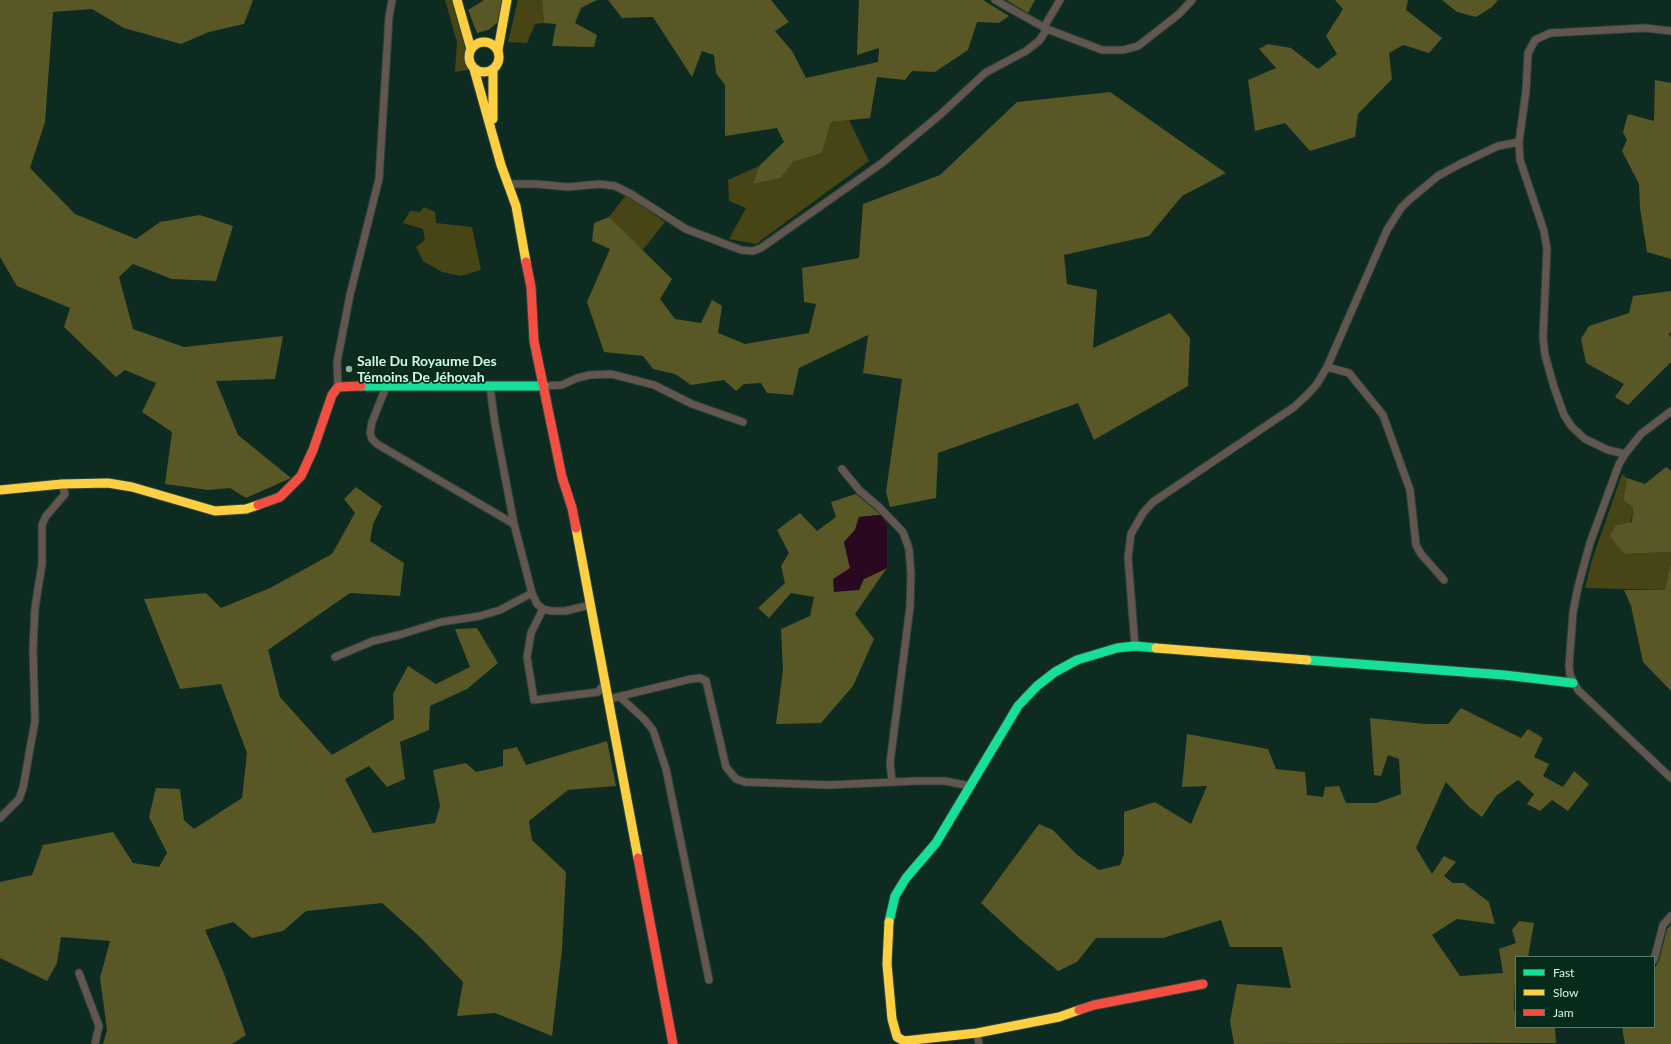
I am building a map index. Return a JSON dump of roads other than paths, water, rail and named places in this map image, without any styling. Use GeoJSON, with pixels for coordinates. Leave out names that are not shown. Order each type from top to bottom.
{"type":"FeatureCollection","features":[{"type":"Feature","properties":{"kind":"main road"},"geometry":{"type":"LineString","coordinates":[[457,0],[471,49]]}},
{"type":"Feature","properties":{"kind":"main road"},"geometry":{"type":"LineString","coordinates":[[474,69],[480,72],[487,72],[498,63],[498,50],[507,0]]}},
{"type":"Feature","properties":{"kind":"main road"},"geometry":{"type":"LineString","coordinates":[[498,50],[493,45],[482,41],[476,43],[471,49],[469,55],[516,206],[529,281],[532,321],[544,386],[562,477],[572,508],[674,1044]]}},
{"type":"Feature","properties":{"kind":"main road"},"geometry":{"type":"LineString","coordinates":[[493,68],[493,134]]}},
{"type":"Feature","properties":{"kind":"main road"},"geometry":{"type":"LineString","coordinates":[[0,490],[62,484],[108,483],[132,487],[215,511],[246,509],[262,505],[280,497],[301,476],[313,450],[332,395],[338,387],[544,386]]}},
{"type":"Feature","properties":{"kind":"main road"},"geometry":{"type":"LineString","coordinates":[[1202,984],[1094,1005],[1059,1017],[977,1033],[904,1041],[897,1037],[892,1019],[888,964],[889,919],[895,896],[906,878],[936,843],[995,747],[1018,706],[1037,686],[1056,672],[1077,660],[1117,648],[1135,646],[1504,675],[1573,683]]}},
{"type":"Feature","properties":{"kind":"street"},"geometry":{"type":"LineString","coordinates":[[338,387],[337,362],[350,295],[379,179],[389,18],[392,0]]}},
{"type":"Feature","properties":{"kind":"street"},"geometry":{"type":"LineString","coordinates":[[995,0],[1045,28],[1102,50],[1123,50],[1138,46],[1179,14],[1192,0]]}},
{"type":"Feature","properties":{"kind":"street"},"geometry":{"type":"LineString","coordinates":[[508,184],[537,184],[568,187],[599,184],[615,186],[632,194],[686,229],[741,250],[753,251],[761,248],[882,163],[941,114],[985,73],[1026,51],[1039,41],[1060,0]]}},
{"type":"Feature","properties":{"kind":"street"},"geometry":{"type":"LineString","coordinates":[[1625,454],[1608,450],[1585,439],[1572,428],[1564,415],[1554,387],[1545,355],[1543,337],[1547,249],[1544,231],[1520,160],[1518,142],[1526,91],[1528,53],[1535,40],[1550,33],[1645,28],[1671,32]]}},
{"type":"Feature","properties":{"kind":"street"},"geometry":{"type":"LineString","coordinates":[[1135,646],[1128,557],[1131,534],[1136,523],[1153,502],[1294,407],[1317,384],[1327,367],[1387,230],[1401,208],[1421,188],[1444,173],[1487,151],[1518,142]]}},
{"type":"Feature","properties":{"kind":"street"},"geometry":{"type":"LineString","coordinates":[[1327,367],[1349,372],[1383,415],[1410,490],[1416,545],[1421,554],[1444,580]]}},
{"type":"Feature","properties":{"kind":"street"},"geometry":{"type":"LineString","coordinates":[[544,386],[562,385],[577,378],[590,375],[611,374],[654,385],[692,404],[743,422]]}},
{"type":"Feature","properties":{"kind":"street"},"geometry":{"type":"LineString","coordinates":[[386,387],[372,422],[370,432],[372,439],[377,444],[514,524]]}},
{"type":"Feature","properties":{"kind":"street"},"geometry":{"type":"LineString","coordinates":[[490,387],[494,424],[514,524],[532,593],[537,604],[543,609],[565,611],[590,605]]}},
{"type":"Feature","properties":{"kind":"street"},"geometry":{"type":"LineString","coordinates":[[1671,411],[1641,434],[1619,464],[1590,543],[1578,587],[1573,612],[1570,675],[1573,683],[1586,698],[1671,778]]}},
{"type":"Feature","properties":{"kind":"street"},"geometry":{"type":"LineString","coordinates":[[842,469],[860,491],[898,526],[906,539],[909,549],[911,574],[910,607],[890,763],[892,781]]}},
{"type":"Feature","properties":{"kind":"street"},"geometry":{"type":"LineString","coordinates":[[0,818],[19,798],[23,788],[35,721],[33,649],[35,608],[42,564],[42,525],[46,516],[65,494],[62,484]]}},
{"type":"Feature","properties":{"kind":"street"},"geometry":{"type":"LineString","coordinates":[[335,656],[373,641],[399,635],[441,622],[480,616],[500,610],[532,593]]}},
{"type":"Feature","properties":{"kind":"street"},"geometry":{"type":"LineString","coordinates":[[543,609],[531,633],[527,657],[534,700],[598,692],[606,682]]}},
{"type":"Feature","properties":{"kind":"street"},"geometry":{"type":"LineString","coordinates":[[609,699],[691,679],[700,678],[706,681],[726,767],[736,779],[745,782],[829,784],[892,781],[945,781],[970,786]]}},
{"type":"Feature","properties":{"kind":"street"},"geometry":{"type":"LineString","coordinates":[[620,697],[644,719],[653,730],[666,768],[709,980]]}},
{"type":"Feature","properties":{"kind":"street"},"geometry":{"type":"LineString","coordinates":[[1655,956],[1663,925],[1671,916]]}},
{"type":"Feature","properties":{"kind":"street"},"geometry":{"type":"LineString","coordinates":[[79,973],[99,1026],[95,1044]]}},
{"type":"Feature","properties":{"kind":"street"},"geometry":{"type":"LineString","coordinates":[[977,1033],[979,1044]]}},
{"type":"Feature","properties":{"kind":"place","name":"Salle Du Royaume Des Témoins De Jéhovah"},"geometry":{"type":"Point","coordinates":[349,369]}}]}
